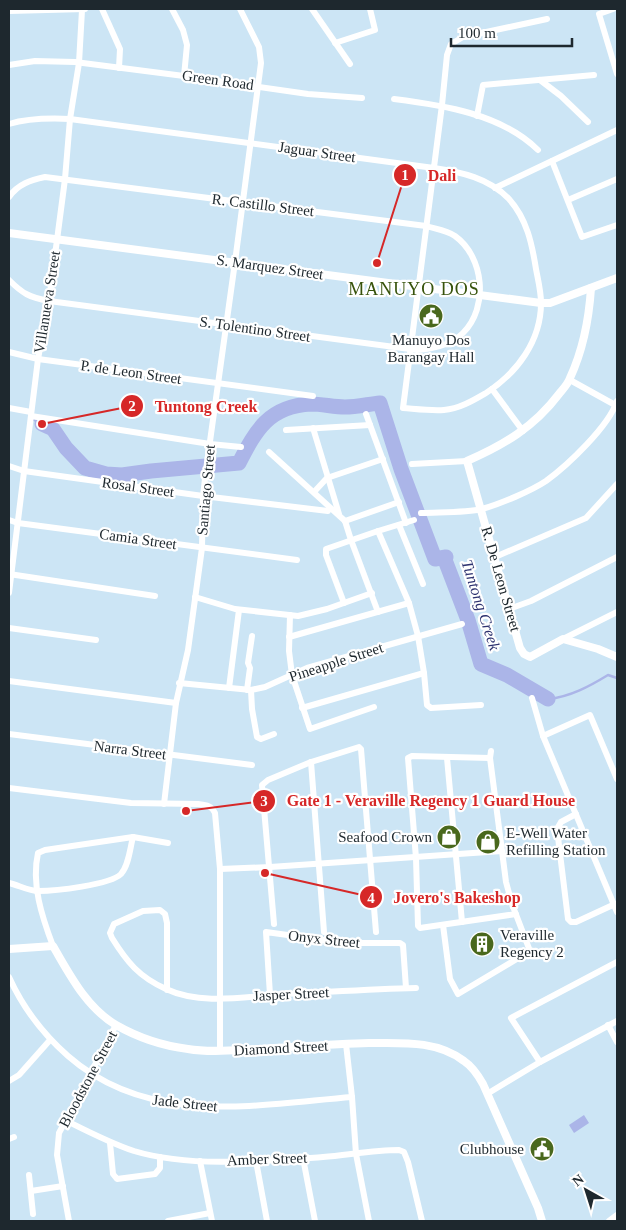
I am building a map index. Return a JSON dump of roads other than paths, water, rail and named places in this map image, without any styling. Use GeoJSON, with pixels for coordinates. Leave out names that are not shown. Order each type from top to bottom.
{"type":"FeatureCollection","features":[{"type":"Feature","properties":{"kind":"street"},"geometry":{"type":"LineString","coordinates":[[9,11],[84,9]]}},
{"type":"Feature","properties":{"kind":"street","name":"Villanueva Street"},"geometry":{"type":"LineString","coordinates":[[9,593],[38,360],[49,301],[65,179],[70,119],[84,9]]}},
{"type":"Feature","properties":{"kind":"street"},"geometry":{"type":"LineString","coordinates":[[102,9],[120,49],[119,68]]}},
{"type":"Feature","properties":{"kind":"street"},"geometry":{"type":"LineString","coordinates":[[172,9],[188,44],[184,76]]}},
{"type":"Feature","properties":{"kind":"street","name":"Santiago Street"},"geometry":{"type":"LineString","coordinates":[[164,804],[176,703],[188,650],[202,548],[203,496],[206,470],[260,63],[259,48],[240,9]]}},
{"type":"Feature","properties":{"kind":"street"},"geometry":{"type":"LineString","coordinates":[[312,9],[350,64]]}},
{"type":"Feature","properties":{"kind":"street"},"geometry":{"type":"LineString","coordinates":[[335,43],[375,30],[370,9]]}},
{"type":"Feature","properties":{"kind":"street"},"geometry":{"type":"LineString","coordinates":[[613,9],[599,14],[617,74]]}},
{"type":"Feature","properties":{"kind":"street"},"geometry":{"type":"LineString","coordinates":[[410,349],[448,49],[454,41],[463,36],[547,19]]}},
{"type":"Feature","properties":{"kind":"street","name":"Green Road"},"geometry":{"type":"LineString","coordinates":[[9,65],[35,62],[77,63],[308,94],[362,98]]}},
{"type":"Feature","properties":{"kind":"street"},"geometry":{"type":"LineString","coordinates":[[477,116],[483,85],[594,75]]}},
{"type":"Feature","properties":{"kind":"street"},"geometry":{"type":"LineString","coordinates":[[540,80],[561,96],[588,122]]}},
{"type":"Feature","properties":{"kind":"street"},"geometry":{"type":"LineString","coordinates":[[394,99],[442,105],[477,116],[510,129],[524,137],[538,150]]}},
{"type":"Feature","properties":{"kind":"street","name":"Jaguar Street"},"geometry":{"type":"LineString","coordinates":[[9,124],[21,120],[70,119],[434,168],[484,181],[509,199],[520,213],[532,243],[541,303],[536,329],[528,352],[514,370],[492,389],[470,402],[446,410],[403,408],[410,349]]}},
{"type":"Feature","properties":{"kind":"street"},"geometry":{"type":"LineString","coordinates":[[495,188],[617,130]]}},
{"type":"Feature","properties":{"kind":"street"},"geometry":{"type":"LineString","coordinates":[[552,161],[582,237],[617,225]]}},
{"type":"Feature","properties":{"kind":"street","name":"R. Castillo Street"},"geometry":{"type":"LineString","coordinates":[[9,197],[21,185],[33,179],[45,177],[426,226],[444,231],[454,236],[463,244],[478,266],[480,279],[478,296]]}},
{"type":"Feature","properties":{"kind":"street"},"geometry":{"type":"LineString","coordinates":[[568,200],[617,179]]}},
{"type":"Feature","properties":{"kind":"street","name":"S. Marquez Street"},"geometry":{"type":"LineString","coordinates":[[9,233],[541,303],[550,303],[617,278]]}},
{"type":"Feature","properties":{"kind":"street","name":"S. Tolentino Street"},"geometry":{"type":"LineString","coordinates":[[9,280],[20,292],[34,298],[49,301],[410,349],[430,349],[443,346],[462,334],[470,325],[474,316],[478,296]]}},
{"type":"Feature","properties":{"kind":"street"},"geometry":{"type":"LineString","coordinates":[[412,464],[466,461],[492,450],[524,431],[550,406],[570,380],[583,342],[589,312],[590,288]]}},
{"type":"Feature","properties":{"kind":"street","name":"P. de Leon Street"},"geometry":{"type":"LineString","coordinates":[[9,352],[38,360],[313,396]]}},
{"type":"Feature","properties":{"kind":"street"},"geometry":{"type":"LineString","coordinates":[[421,513],[481,509],[512,498],[545,482],[574,457],[603,426],[617,404],[570,380]]}},
{"type":"Feature","properties":{"kind":"street"},"geometry":{"type":"LineString","coordinates":[[492,389],[524,431]]}},
{"type":"Feature","properties":{"kind":"street"},"geometry":{"type":"LineString","coordinates":[[9,408],[31,417],[241,447]]}},
{"type":"Feature","properties":{"kind":"street"},"geometry":{"type":"LineString","coordinates":[[366,414],[399,502],[402,524],[423,584]]}},
{"type":"Feature","properties":{"kind":"street"},"geometry":{"type":"LineString","coordinates":[[286,430],[370,425]]}},
{"type":"Feature","properties":{"kind":"street"},"geometry":{"type":"LineString","coordinates":[[313,428],[339,515]]}},
{"type":"Feature","properties":{"kind":"street"},"geometry":{"type":"LineString","coordinates":[[269,452],[346,521],[350,540],[378,612]]}},
{"type":"Feature","properties":{"kind":"street"},"geometry":{"type":"LineString","coordinates":[[314,492],[327,478],[383,459]]}},
{"type":"Feature","properties":{"kind":"street","name":"R. De Leon Street"},"geometry":{"type":"LineString","coordinates":[[466,461],[520,648],[524,654],[530,656],[563,639]]}},
{"type":"Feature","properties":{"kind":"street","name":"Rosal Street"},"geometry":{"type":"LineString","coordinates":[[9,466],[24,471],[328,512]]}},
{"type":"Feature","properties":{"kind":"street"},"geometry":{"type":"LineString","coordinates":[[495,557],[586,518],[617,484]]}},
{"type":"Feature","properties":{"kind":"street"},"geometry":{"type":"LineString","coordinates":[[346,521],[347,519],[399,502]]}},
{"type":"Feature","properties":{"kind":"street","name":"Camia Street"},"geometry":{"type":"LineString","coordinates":[[9,520],[18,523],[297,560]]}},
{"type":"Feature","properties":{"kind":"street"},"geometry":{"type":"LineString","coordinates":[[344,603],[326,551],[350,540],[414,520]]}},
{"type":"Feature","properties":{"kind":"street"},"geometry":{"type":"LineString","coordinates":[[378,531],[409,603],[418,636],[428,707],[481,706]]}},
{"type":"Feature","properties":{"kind":"street"},"geometry":{"type":"LineString","coordinates":[[509,608],[531,601],[617,557]]}},
{"type":"Feature","properties":{"kind":"street"},"geometry":{"type":"LineString","coordinates":[[10,574],[155,596]]}},
{"type":"Feature","properties":{"kind":"street"},"geometry":{"type":"LineString","coordinates":[[195,597],[239,610],[298,616],[372,593]]}},
{"type":"Feature","properties":{"kind":"street"},"geometry":{"type":"LineString","coordinates":[[289,637],[409,603]]}},
{"type":"Feature","properties":{"kind":"street"},"geometry":{"type":"LineString","coordinates":[[229,688],[239,610]]}},
{"type":"Feature","properties":{"kind":"street"},"geometry":{"type":"LineString","coordinates":[[563,639],[617,612]]}},
{"type":"Feature","properties":{"kind":"street"},"geometry":{"type":"LineString","coordinates":[[290,615],[289,637],[292,675],[310,729],[374,707]]}},
{"type":"Feature","properties":{"kind":"street","name":"Pineapple Street"},"geometry":{"type":"LineString","coordinates":[[179,683],[249,690],[265,687],[307,668],[462,624]]}},
{"type":"Feature","properties":{"kind":"street"},"geometry":{"type":"LineString","coordinates":[[9,628],[96,640]]}},
{"type":"Feature","properties":{"kind":"street"},"geometry":{"type":"LineString","coordinates":[[252,636],[248,663],[250,668],[249,690],[257,737],[260,739],[274,734]]}},
{"type":"Feature","properties":{"kind":"street"},"geometry":{"type":"LineString","coordinates":[[563,639],[598,649],[617,657]]}},
{"type":"Feature","properties":{"kind":"street"},"geometry":{"type":"LineString","coordinates":[[302,708],[424,673]]}},
{"type":"Feature","properties":{"kind":"street"},"geometry":{"type":"LineString","coordinates":[[9,681],[176,703]]}},
{"type":"Feature","properties":{"kind":"street"},"geometry":{"type":"LineString","coordinates":[[532,698],[543,736],[617,912]]}},
{"type":"Feature","properties":{"kind":"street"},"geometry":{"type":"LineString","coordinates":[[543,736],[590,715],[617,779]]}},
{"type":"Feature","properties":{"kind":"street","name":"Narra Street"},"geometry":{"type":"LineString","coordinates":[[9,734],[252,765]]}},
{"type":"Feature","properties":{"kind":"street"},"geometry":{"type":"LineString","coordinates":[[274,924],[262,785],[268,780],[311,762],[359,747],[361,749],[376,932]]}},
{"type":"Feature","properties":{"kind":"street"},"geometry":{"type":"LineString","coordinates":[[443,925],[450,979],[458,994],[530,951],[506,882],[490,758],[491,751]]}},
{"type":"Feature","properties":{"kind":"street"},"geometry":{"type":"LineString","coordinates":[[490,758],[409,757],[420,928],[516,914]]}},
{"type":"Feature","properties":{"kind":"street"},"geometry":{"type":"LineString","coordinates":[[448,758],[462,922]]}},
{"type":"Feature","properties":{"kind":"street"},"geometry":{"type":"LineString","coordinates":[[311,762],[324,932]]}},
{"type":"Feature","properties":{"kind":"street"},"geometry":{"type":"LineString","coordinates":[[9,788],[131,803],[198,804],[207,805],[212,808],[215,813],[220,869],[220,1051]]}},
{"type":"Feature","properties":{"kind":"street"},"geometry":{"type":"LineString","coordinates":[[576,814],[561,822],[557,829],[568,919],[571,922],[576,922],[615,904]]}},
{"type":"Feature","properties":{"kind":"street"},"geometry":{"type":"LineString","coordinates":[[9,883],[37,891],[88,886],[114,879],[123,872],[133,837],[168,843]]}},
{"type":"Feature","properties":{"kind":"street","name":"Diamond Street"},"geometry":{"type":"LineString","coordinates":[[133,837],[45,850],[38,853],[37,891],[42,915],[53,946],[81,991],[101,1013],[116,1025],[166,1045],[189,1050],[220,1051],[346,1044],[412,1043],[428,1045],[463,1060],[474,1069],[488,1094],[542,1221]]}},
{"type":"Feature","properties":{"kind":"street"},"geometry":{"type":"LineString","coordinates":[[220,869],[416,858],[502,851]]}},
{"type":"Feature","properties":{"kind":"street","name":"Jasper Street"},"geometry":{"type":"LineString","coordinates":[[167,990],[167,923],[165,914],[160,910],[143,911],[114,924],[110,933],[112,938],[131,966],[141,975],[167,990],[196,997],[221,998],[416,988]]}},
{"type":"Feature","properties":{"kind":"street","name":"Onyx Street"},"geometry":{"type":"LineString","coordinates":[[270,995],[266,932],[345,943],[402,944],[406,988]]}},
{"type":"Feature","properties":{"kind":"street"},"geometry":{"type":"LineString","coordinates":[[9,949],[53,946]]}},
{"type":"Feature","properties":{"kind":"street"},"geometry":{"type":"LineString","coordinates":[[540,1062],[511,1018],[617,962]]}},
{"type":"Feature","properties":{"kind":"street","name":"Jade Street"},"geometry":{"type":"LineString","coordinates":[[9,977],[29,1014],[50,1040],[90,1074],[125,1092],[140,1097],[186,1106],[219,1107],[352,1097]]}},
{"type":"Feature","properties":{"kind":"street"},"geometry":{"type":"LineString","coordinates":[[488,1094],[540,1062],[617,1020]]}},
{"type":"Feature","properties":{"kind":"street","name":"Bloodstone Street"},"geometry":{"type":"LineString","coordinates":[[69,1221],[57,1155],[59,1133],[116,1025]]}},
{"type":"Feature","properties":{"kind":"street"},"geometry":{"type":"LineString","coordinates":[[608,1025],[617,1042]]}},
{"type":"Feature","properties":{"kind":"street"},"geometry":{"type":"LineString","coordinates":[[9,1082],[19,1075],[50,1040]]}},
{"type":"Feature","properties":{"kind":"street"},"geometry":{"type":"LineString","coordinates":[[346,1044],[356,1154],[369,1221]]}},
{"type":"Feature","properties":{"kind":"street","name":"Amber Street"},"geometry":{"type":"LineString","coordinates":[[65,1120],[110,1142],[136,1151],[160,1157],[200,1161],[303,1158],[398,1150],[404,1152],[408,1162],[422,1221]]}},
{"type":"Feature","properties":{"kind":"street"},"geometry":{"type":"LineString","coordinates":[[110,1142],[113,1174],[117,1179],[155,1174],[160,1168],[160,1157]]}},
{"type":"Feature","properties":{"kind":"street"},"geometry":{"type":"LineString","coordinates":[[303,1158],[315,1221]]}},
{"type":"Feature","properties":{"kind":"street"},"geometry":{"type":"LineString","coordinates":[[256,1160],[267,1221]]}},
{"type":"Feature","properties":{"kind":"street"},"geometry":{"type":"LineString","coordinates":[[200,1161],[212,1221]]}},
{"type":"Feature","properties":{"kind":"street"},"geometry":{"type":"LineString","coordinates":[[29,1175],[33,1214]]}},
{"type":"Feature","properties":{"kind":"street"},"geometry":{"type":"LineString","coordinates":[[31,1192],[62,1186]]}},
{"type":"Feature","properties":{"kind":"street"},"geometry":{"type":"LineString","coordinates":[[168,1221],[210,1213]]}},
{"type":"Feature","properties":{"kind":"street"},"geometry":{"type":"LineString","coordinates":[[609,1221],[617,1215]]}},
{"type":"Feature","properties":{"kind":"water"},"geometry":{"type":"Polygon","coordinates":[[[584,1115],[589,1123],[574,1133],[569,1125],[584,1115]]]}},
{"type":"Feature","properties":{"kind":"waterway","name":"Tuntong Creek"},"geometry":{"type":"LineString","coordinates":[[42,424],[53,429],[66,448],[85,468],[106,474],[122,475],[239,463],[258,430],[274,415],[284,409],[311,404],[354,407],[380,403],[401,469],[435,559],[446,557],[445,560],[468,620],[481,664],[507,675],[548,699]]}},
{"type":"Feature","properties":{"kind":"waterway","name":"Tuntong Creek"},"geometry":{"type":"LineString","coordinates":[[32,419],[42,424]]}},
{"type":"Feature","properties":{"kind":"waterway","name":"Tuntong Creek"},"geometry":{"type":"LineString","coordinates":[[548,699],[572,693],[608,675],[617,678]]}},
{"type":"Feature","properties":{"kind":"place","name":"Dali"},"geometry":{"type":"Point","coordinates":[377,263]}},
{"type":"Feature","properties":{"kind":"place","name":"Manuyo Dos Barangay Hall"},"geometry":{"type":"Point","coordinates":[431,316]}},
{"type":"Feature","properties":{"kind":"place","name":"Tuntong Creek"},"geometry":{"type":"Point","coordinates":[42,424]}},
{"type":"Feature","properties":{"kind":"place","name":"Gate 1 - Veraville Regency 1 Guard House"},"geometry":{"type":"Point","coordinates":[186,811]}},
{"type":"Feature","properties":{"kind":"place","name":"Seafood Crown"},"geometry":{"type":"Point","coordinates":[449,837]}},
{"type":"Feature","properties":{"kind":"place","name":"E-Well Water Refilling Station"},"geometry":{"type":"Point","coordinates":[488,842]}},
{"type":"Feature","properties":{"kind":"place","name":"Jovero's Bakeshop"},"geometry":{"type":"Point","coordinates":[265,873]}},
{"type":"Feature","properties":{"kind":"place","name":"Veraville Regency 2"},"geometry":{"type":"Point","coordinates":[482,944]}},
{"type":"Feature","properties":{"kind":"place","name":"Clubhouse"},"geometry":{"type":"Point","coordinates":[542,1149]}},
{"type":"Feature","properties":{"kind":"district","name":"MANUYO DOS"},"geometry":{"type":"Point","coordinates":[414,289]}}]}
